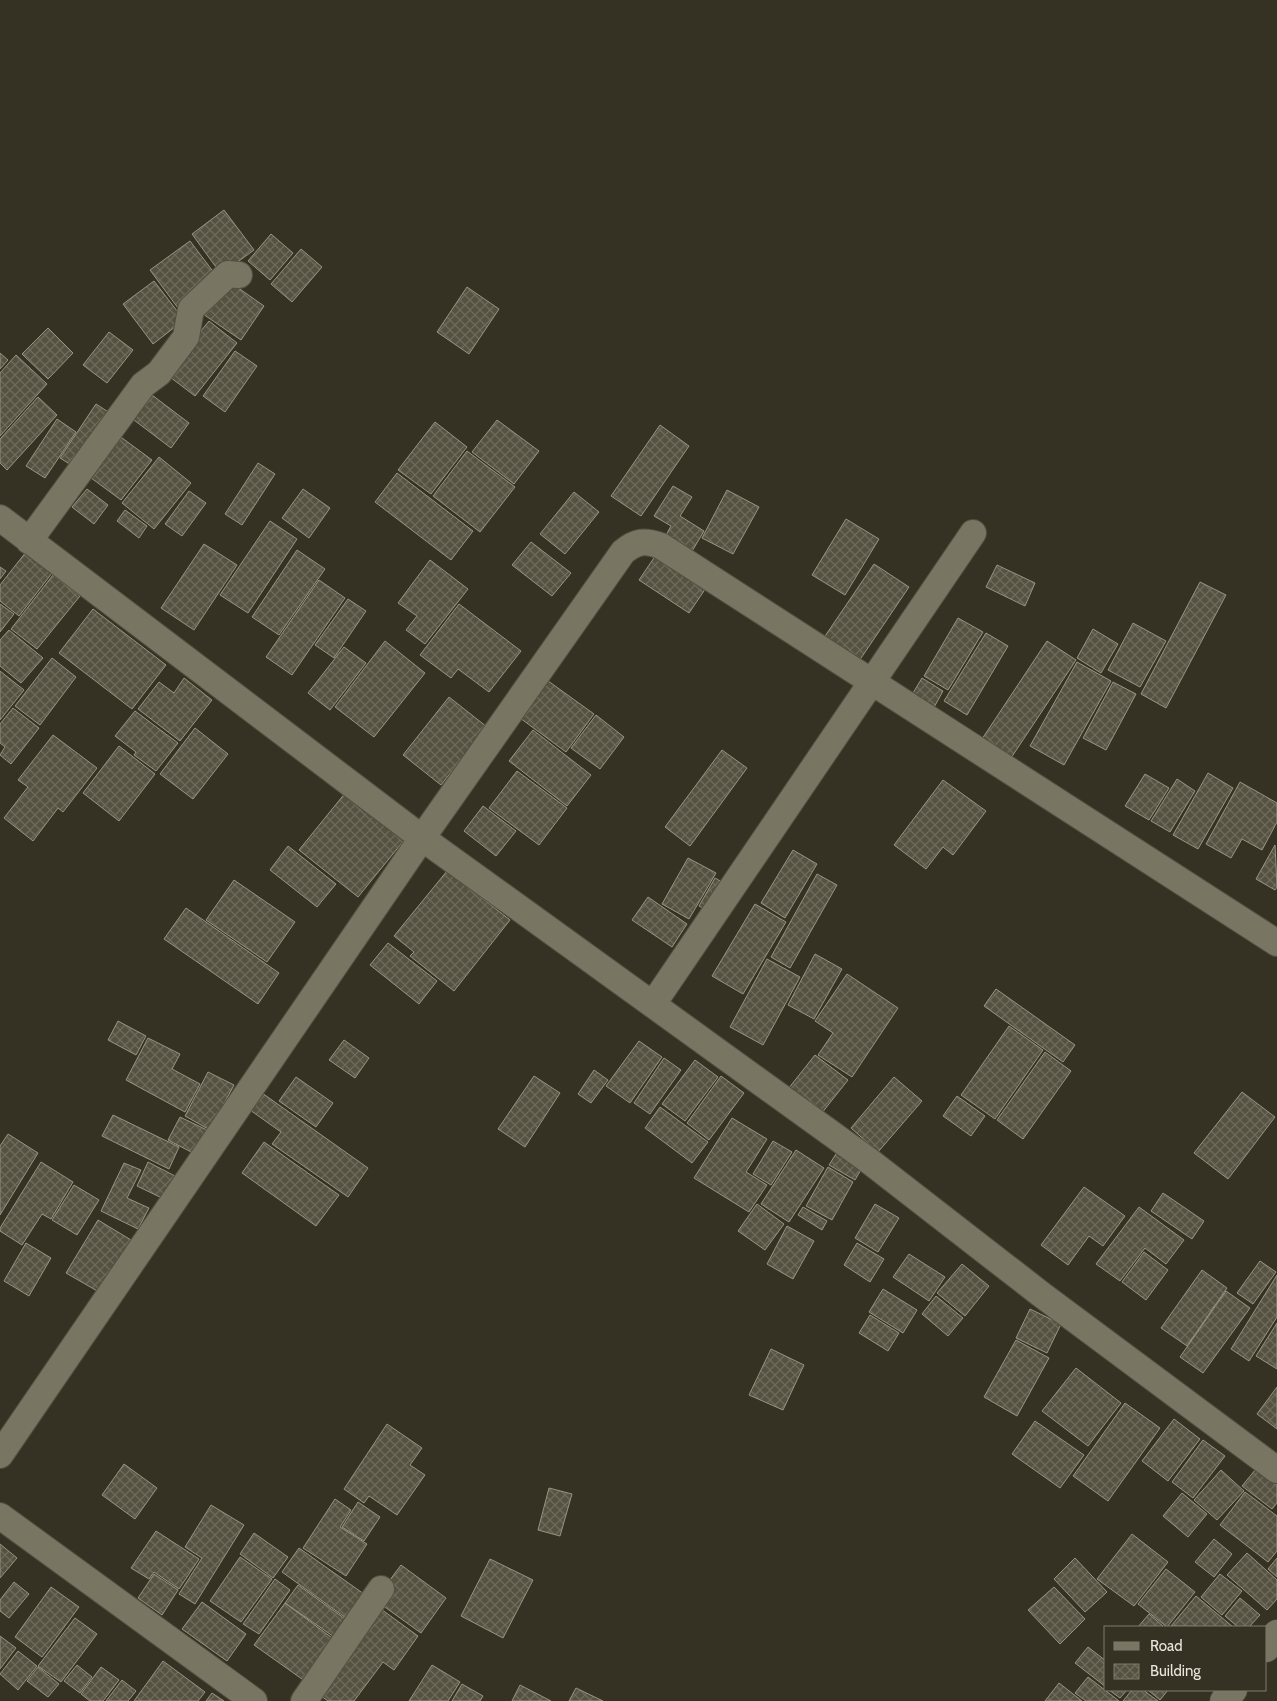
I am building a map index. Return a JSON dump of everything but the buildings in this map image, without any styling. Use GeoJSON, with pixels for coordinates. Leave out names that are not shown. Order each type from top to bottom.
{"type":"FeatureCollection","features":[{"type":"Feature","properties":{"kind":"street"},"geometry":{"type":"LineString","coordinates":[[29,541],[143,385],[159,373],[186,337],[191,309],[228,274],[239,275]]}},
{"type":"Feature","properties":{"kind":"street"},"geometry":{"type":"LineString","coordinates":[[0,518],[422,838],[868,1160],[1042,1294],[1277,1470]]}},
{"type":"Feature","properties":{"kind":"street"},"geometry":{"type":"LineString","coordinates":[[653,1004],[973,533]]}},
{"type":"Feature","properties":{"kind":"street"},"geometry":{"type":"LineString","coordinates":[[0,1455],[422,838],[623,552],[632,544],[651,542],[661,546],[1277,943]]}},
{"type":"Feature","properties":{"kind":"street"},"geometry":{"type":"LineString","coordinates":[[0,1516],[254,1701]]}},
{"type":"Feature","properties":{"kind":"street"},"geometry":{"type":"LineString","coordinates":[[304,1701],[380,1589]]}},
{"type":"Feature","properties":{"kind":"street"},"geometry":{"type":"LineString","coordinates":[[1267,1647],[1277,1634]]}},
{"type":"Feature","properties":{"kind":"street"},"geometry":{"type":"LineString","coordinates":[[1224,1701],[1232,1691]]}}]}
